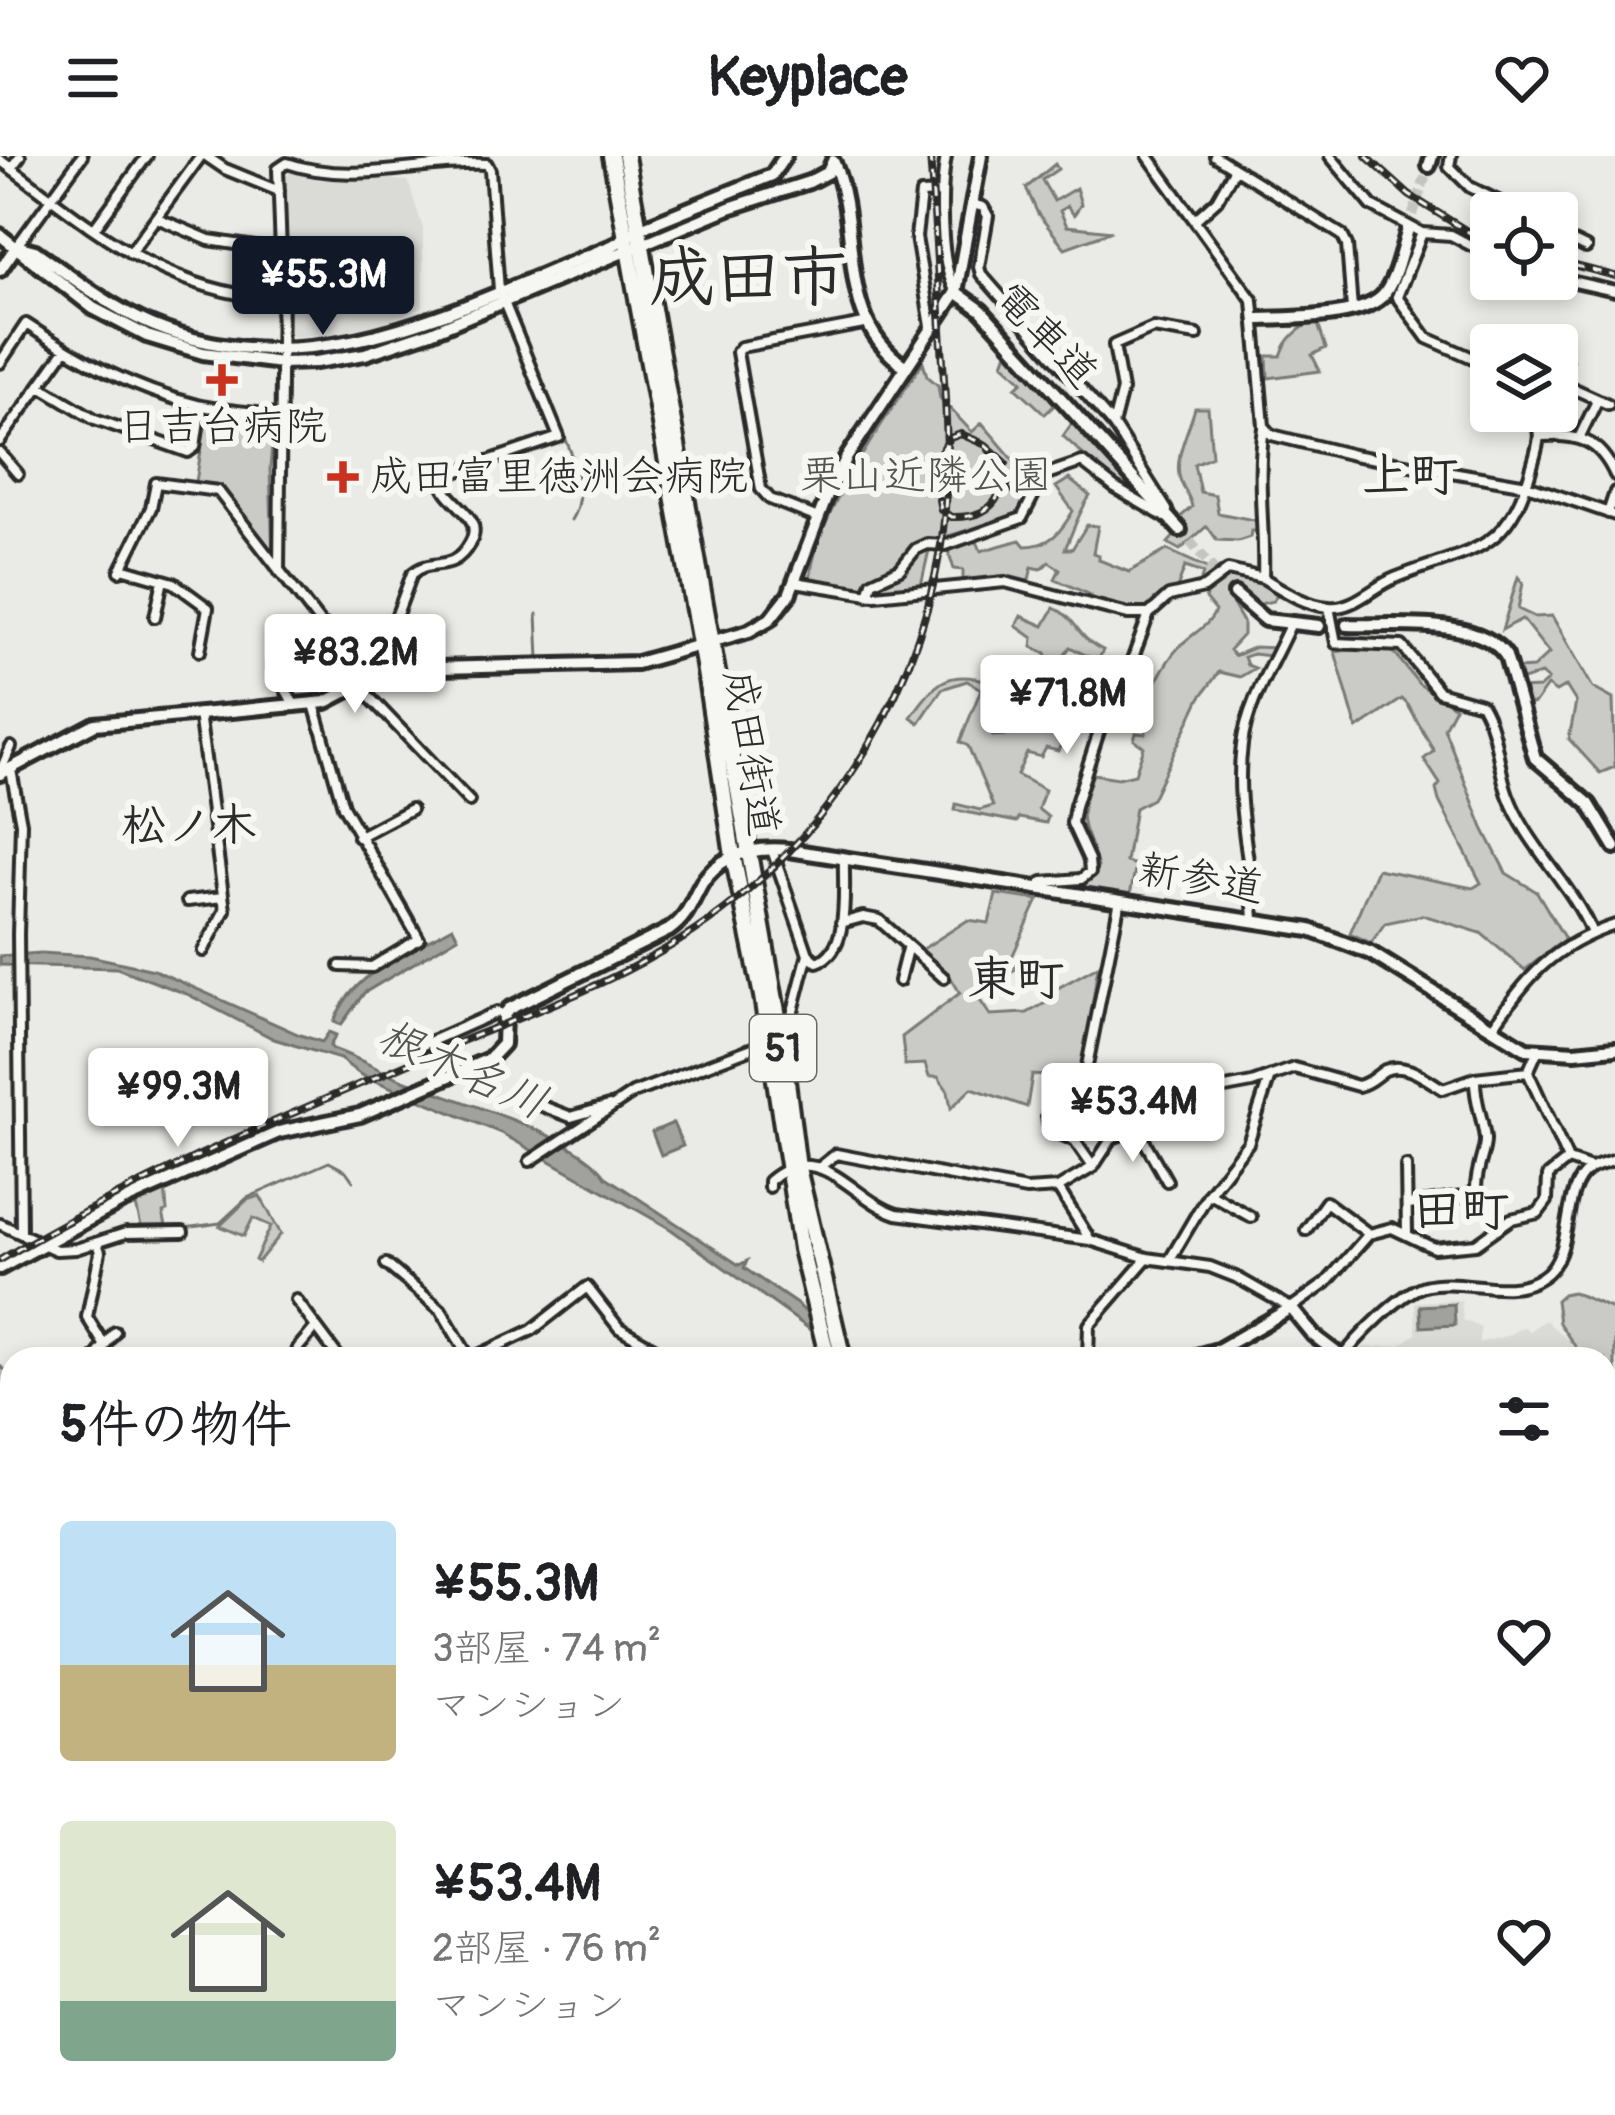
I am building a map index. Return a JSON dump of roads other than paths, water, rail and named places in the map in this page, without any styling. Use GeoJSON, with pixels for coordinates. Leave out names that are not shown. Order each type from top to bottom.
{"type":"FeatureCollection","features":[{"type":"Feature","properties":{"kind":"highway","name":"成田街道"},"geometry":{"type":"LineString","coordinates":[[611,156],[635,238]]}},
{"type":"Feature","properties":{"kind":"highway","name":"成田街道"},"geometry":{"type":"LineString","coordinates":[[626,156],[647,367],[706,643],[826,1347]]}},
{"type":"Feature","properties":{"kind":"highway","name":"成田街道"},"geometry":{"type":"LineString","coordinates":[[808,1247],[839,1347]]}},
{"type":"Feature","properties":{"kind":"street"},"geometry":{"type":"LineString","coordinates":[[11,169],[20,156]]}},
{"type":"Feature","properties":{"kind":"street"},"geometry":{"type":"LineString","coordinates":[[0,270],[82,156]]}},
{"type":"Feature","properties":{"kind":"street"},"geometry":{"type":"LineString","coordinates":[[94,229],[147,156]]}},
{"type":"Feature","properties":{"kind":"street"},"geometry":{"type":"LineString","coordinates":[[130,253],[203,156],[278,191]]}},
{"type":"Feature","properties":{"kind":"street","name":"電車道"},"geometry":{"type":"LineString","coordinates":[[946,156],[942,194],[950,279],[956,292],[981,310],[1180,530]]}},
{"type":"Feature","properties":{"kind":"street"},"geometry":{"type":"LineString","coordinates":[[200,651],[208,608],[184,588],[121,570],[159,482],[218,491],[320,623],[381,666],[637,664],[763,624],[783,604],[795,582],[847,457],[956,292],[981,156]]}},
{"type":"Feature","properties":{"kind":"street"},"geometry":{"type":"LineString","coordinates":[[1148,156],[1247,288],[1256,319],[1264,427],[1258,482],[1263,578]]}},
{"type":"Feature","properties":{"kind":"street"},"geometry":{"type":"LineString","coordinates":[[1215,156],[1342,235],[1347,245],[1352,309]]}},
{"type":"Feature","properties":{"kind":"street"},"geometry":{"type":"LineString","coordinates":[[1330,156],[1366,201],[1422,233],[1451,235],[1470,245]]}},
{"type":"Feature","properties":{"kind":"street"},"geometry":{"type":"LineString","coordinates":[[1450,156],[1449,166],[1458,179],[1482,192]]}},
{"type":"Feature","properties":{"kind":"street"},"geometry":{"type":"LineString","coordinates":[[0,235],[16,247],[35,251],[152,325],[281,356],[374,338],[501,296],[765,178],[785,158],[794,174],[814,180],[828,172],[833,159]]}},
{"type":"Feature","properties":{"kind":"street"},"geometry":{"type":"LineString","coordinates":[[833,159],[844,193],[865,324],[888,355],[906,367]]}},
{"type":"Feature","properties":{"kind":"street"},"geometry":{"type":"LineString","coordinates":[[0,160],[164,273],[237,296],[281,299]]}},
{"type":"Feature","properties":{"kind":"street"},"geometry":{"type":"LineString","coordinates":[[4,772],[94,724],[314,704],[338,698],[381,666],[412,574],[423,566],[450,564],[473,538],[472,521],[443,489],[441,477],[559,437],[501,296],[487,164],[334,176],[287,164],[278,169],[279,571]]}},
{"type":"Feature","properties":{"kind":"street"},"geometry":{"type":"LineString","coordinates":[[1196,219],[1217,200],[1234,170]]}},
{"type":"Feature","properties":{"kind":"street"},"geometry":{"type":"LineString","coordinates":[[635,238],[814,180],[835,180],[844,193]]}},
{"type":"Feature","properties":{"kind":"street"},"geometry":{"type":"LineString","coordinates":[[931,331],[917,222],[921,194],[942,194]]}},
{"type":"Feature","properties":{"kind":"street"},"geometry":{"type":"LineString","coordinates":[[972,204],[983,207],[988,216],[981,274],[1113,425],[1168,518]]}},
{"type":"Feature","properties":{"kind":"street"},"geometry":{"type":"LineString","coordinates":[[157,218],[209,240],[280,251]]}},
{"type":"Feature","properties":{"kind":"street"},"geometry":{"type":"LineString","coordinates":[[1382,297],[1408,229]]}},
{"type":"Feature","properties":{"kind":"street"},"geometry":{"type":"LineString","coordinates":[[1397,297],[1422,233]]}},
{"type":"Feature","properties":{"kind":"street"},"geometry":{"type":"LineString","coordinates":[[1578,244],[1586,248]]}},
{"type":"Feature","properties":{"kind":"street"},"geometry":{"type":"LineString","coordinates":[[1578,283],[1615,291]]}},
{"type":"Feature","properties":{"kind":"street"},"geometry":{"type":"LineString","coordinates":[[1256,319],[1304,317],[1397,297]]}},
{"type":"Feature","properties":{"kind":"street"},"geometry":{"type":"LineString","coordinates":[[1397,297],[1427,338],[1470,357]]}},
{"type":"Feature","properties":{"kind":"street"},"geometry":{"type":"LineString","coordinates":[[0,363],[26,324],[127,382],[201,406],[281,416]]}},
{"type":"Feature","properties":{"kind":"street"},"geometry":{"type":"LineString","coordinates":[[818,518],[770,499],[761,489],[737,352],[741,347],[865,324]]}},
{"type":"Feature","properties":{"kind":"street"},"geometry":{"type":"LineString","coordinates":[[1113,425],[1122,390],[1114,345],[1153,328],[1197,335]]}},
{"type":"Feature","properties":{"kind":"street"},"geometry":{"type":"LineString","coordinates":[[0,441],[65,350]]}},
{"type":"Feature","properties":{"kind":"street"},"geometry":{"type":"LineString","coordinates":[[40,386],[95,419],[188,452],[195,448],[201,406]]}},
{"type":"Feature","properties":{"kind":"street"},"geometry":{"type":"LineString","coordinates":[[1578,390],[1602,402],[1580,436]]}},
{"type":"Feature","properties":{"kind":"street"},"geometry":{"type":"LineString","coordinates":[[1264,427],[1272,435],[1335,451],[1527,485],[1611,514],[1615,492]]}},
{"type":"Feature","properties":{"kind":"street"},"geometry":{"type":"LineString","coordinates":[[1038,889],[1043,882],[1082,879],[1090,872],[1072,823],[1075,806],[1100,728],[1149,614],[1168,596],[1204,587],[1228,570],[1263,578],[1288,594],[1329,608],[1342,607],[1382,584],[1477,548],[1505,530],[1527,485],[1539,432]]}},
{"type":"Feature","properties":{"kind":"street"},"geometry":{"type":"LineString","coordinates":[[1540,436],[1580,436],[1599,447],[1615,475]]}},
{"type":"Feature","properties":{"kind":"street"},"geometry":{"type":"LineString","coordinates":[[0,453],[18,474]]}},
{"type":"Feature","properties":{"kind":"street"},"geometry":{"type":"LineString","coordinates":[[1015,487],[1082,462],[1114,488],[1168,518]]}},
{"type":"Feature","properties":{"kind":"street"},"geometry":{"type":"LineString","coordinates":[[868,595],[872,582],[900,569],[916,549],[946,544],[1022,518],[1044,475]]}},
{"type":"Feature","properties":{"kind":"street"},"geometry":{"type":"LineString","coordinates":[[154,617],[163,580]]}},
{"type":"Feature","properties":{"kind":"street"},"geometry":{"type":"LineString","coordinates":[[795,582],[868,595],[1005,583],[1128,614],[1149,614]]}},
{"type":"Feature","properties":{"kind":"street"},"geometry":{"type":"LineString","coordinates":[[1235,594],[1256,616],[1290,626],[1319,626]]}},
{"type":"Feature","properties":{"kind":"street"},"geometry":{"type":"LineString","coordinates":[[1329,608],[1336,643],[1402,646],[1439,692],[1481,704],[1493,729],[1508,796],[1575,895],[1592,933]]}},
{"type":"Feature","properties":{"kind":"street"},"geometry":{"type":"LineString","coordinates":[[1348,625],[1465,630],[1499,645],[1535,758],[1588,804],[1615,847]]}},
{"type":"Feature","properties":{"kind":"street"},"geometry":{"type":"LineString","coordinates":[[1254,921],[1241,744],[1290,626]]}},
{"type":"Feature","properties":{"kind":"street"},"geometry":{"type":"LineString","coordinates":[[272,656],[272,666],[295,706]]}},
{"type":"Feature","properties":{"kind":"street"},"geometry":{"type":"LineString","coordinates":[[359,686],[469,801]]}},
{"type":"Feature","properties":{"kind":"street"},"geometry":{"type":"LineString","coordinates":[[314,704],[335,785],[358,837],[419,938],[372,967],[340,966]]}},
{"type":"Feature","properties":{"kind":"street"},"geometry":{"type":"LineString","coordinates":[[199,713],[225,910],[203,951]]}},
{"type":"Feature","properties":{"kind":"street"},"geometry":{"type":"LineString","coordinates":[[11,747],[4,772],[21,823],[21,1232]]}},
{"type":"Feature","properties":{"kind":"street"},"geometry":{"type":"LineString","coordinates":[[358,837],[411,808]]}},
{"type":"Feature","properties":{"kind":"street"},"geometry":{"type":"LineString","coordinates":[[772,848],[808,954],[817,962],[829,956],[842,922],[844,858]]}},
{"type":"Feature","properties":{"kind":"street","name":"新参道"},"geometry":{"type":"LineString","coordinates":[[741,853],[772,848],[1310,930],[1394,966],[1491,1029],[1537,1052],[1615,1048]]}},
{"type":"Feature","properties":{"kind":"street"},"geometry":{"type":"LineString","coordinates":[[0,1268],[121,1202],[279,1132],[350,1118],[498,1053],[506,1035],[505,1015],[513,1007],[676,925],[707,876],[741,853]]}},
{"type":"Feature","properties":{"kind":"street"},"geometry":{"type":"LineString","coordinates":[[187,901],[223,897]]}},
{"type":"Feature","properties":{"kind":"street"},"geometry":{"type":"LineString","coordinates":[[1093,1167],[1076,1142],[1049,1128],[1047,1116],[1052,1104],[1086,1071],[1120,900]]}},
{"type":"Feature","properties":{"kind":"street"},"geometry":{"type":"LineString","coordinates":[[842,922],[863,917],[879,920],[944,978]]}},
{"type":"Feature","properties":{"kind":"street"},"geometry":{"type":"LineString","coordinates":[[1491,1029],[1534,971],[1568,945],[1615,926]]}},
{"type":"Feature","properties":{"kind":"street"},"geometry":{"type":"LineString","coordinates":[[899,981],[908,948]]}},
{"type":"Feature","properties":{"kind":"street"},"geometry":{"type":"LineString","coordinates":[[530,1161],[640,1090],[775,1038],[792,1015],[808,954]]}},
{"type":"Feature","properties":{"kind":"street"},"geometry":{"type":"LineString","coordinates":[[418,1047],[497,1012],[505,1015]]}},
{"type":"Feature","properties":{"kind":"street"},"geometry":{"type":"LineString","coordinates":[[1537,1052],[1528,1072],[1568,1160],[1591,1168]]}},
{"type":"Feature","properties":{"kind":"street"},"geometry":{"type":"LineString","coordinates":[[820,1167],[836,1154],[1026,1190],[1058,1188],[1093,1167],[1112,1138],[1166,1117],[1204,1092],[1294,1068],[1358,1086],[1400,1067],[1443,1089],[1475,1078],[1528,1072]]}},
{"type":"Feature","properties":{"kind":"street"},"geometry":{"type":"LineString","coordinates":[[1169,1262],[1209,1193],[1248,1142],[1270,1078]]}},
{"type":"Feature","properties":{"kind":"street"},"geometry":{"type":"LineString","coordinates":[[1409,1205],[1474,1193],[1476,1163],[1486,1145],[1475,1078]]}},
{"type":"Feature","properties":{"kind":"street"},"geometry":{"type":"LineString","coordinates":[[537,1104],[571,1117],[610,1107]]}},
{"type":"Feature","properties":{"kind":"street"},"geometry":{"type":"LineString","coordinates":[[1137,1128],[1167,1180]]}},
{"type":"Feature","properties":{"kind":"street"},"geometry":{"type":"LineString","coordinates":[[1223,1347],[1326,1283],[1369,1234],[1382,1228],[1407,1233],[1434,1248],[1483,1240],[1510,1219],[1538,1213],[1547,1201],[1552,1171],[1568,1160]]}},
{"type":"Feature","properties":{"kind":"street"},"geometry":{"type":"LineString","coordinates":[[1353,1347],[1415,1289],[1436,1284],[1520,1286],[1546,1275],[1558,1261],[1577,1186],[1591,1168],[1615,1160]]}},
{"type":"Feature","properties":{"kind":"street"},"geometry":{"type":"LineString","coordinates":[[1406,1166],[1407,1233]]}},
{"type":"Feature","properties":{"kind":"street"},"geometry":{"type":"LineString","coordinates":[[769,1187],[769,1180],[793,1169],[820,1167],[834,1171],[880,1208],[897,1214],[1090,1240],[1147,1258],[1225,1272],[1291,1308],[1328,1347]]}},
{"type":"Feature","properties":{"kind":"street"},"geometry":{"type":"LineString","coordinates":[[1058,1188],[1090,1240]]}},
{"type":"Feature","properties":{"kind":"street"},"geometry":{"type":"LineString","coordinates":[[1209,1193],[1252,1217]]}},
{"type":"Feature","properties":{"kind":"street"},"geometry":{"type":"LineString","coordinates":[[1306,1230],[1326,1202],[1369,1234]]}},
{"type":"Feature","properties":{"kind":"street"},"geometry":{"type":"LineString","coordinates":[[0,1224],[56,1250],[148,1230],[183,1232]]}},
{"type":"Feature","properties":{"kind":"street"},"geometry":{"type":"LineString","coordinates":[[97,1243],[100,1252],[87,1317],[105,1346],[115,1332]]}},
{"type":"Feature","properties":{"kind":"street"},"geometry":{"type":"LineString","coordinates":[[1088,1347],[1089,1325],[1147,1258]]}},
{"type":"Feature","properties":{"kind":"street"},"geometry":{"type":"LineString","coordinates":[[386,1264],[441,1310],[463,1347]]}},
{"type":"Feature","properties":{"kind":"street"},"geometry":{"type":"LineString","coordinates":[[496,1347],[532,1330],[587,1287],[619,1328],[652,1347]]}},
{"type":"Feature","properties":{"kind":"street"},"geometry":{"type":"LineString","coordinates":[[296,1300],[331,1347]]}},
{"type":"Feature","properties":{"kind":"street"},"geometry":{"type":"LineString","coordinates":[[299,1347],[316,1328]]}},
{"type":"Feature","properties":{"kind":"waterway"},"geometry":{"type":"LineString","coordinates":[[547,398],[577,475],[579,491],[571,520]]}},
{"type":"Feature","properties":{"kind":"waterway"},"geometry":{"type":"LineString","coordinates":[[537,614],[539,659]]}},
{"type":"Feature","properties":{"kind":"waterway"},"geometry":{"type":"LineString","coordinates":[[185,1228],[220,1223],[247,1198],[329,1162],[353,1181]]}},
{"type":"Feature","properties":{"kind":"tunnel"},"geometry":{"type":"LineString","coordinates":[[1408,229],[1429,166]]}},
{"type":"Feature","properties":{"kind":"tunnel"},"geometry":{"type":"LineString","coordinates":[[1180,530],[1235,594]]}},
{"type":"Feature","properties":{"kind":"railway"},"geometry":{"type":"LineString","coordinates":[[0,1260],[204,1153],[635,966],[717,915],[810,828],[881,724],[907,667],[941,545],[946,420],[930,156]]}},
{"type":"Feature","properties":{"kind":"railway"},"geometry":{"type":"LineString","coordinates":[[1366,156],[1409,195],[1470,233]]}},
{"type":"Feature","properties":{"kind":"railway"},"geometry":{"type":"LineString","coordinates":[[1578,266],[1615,276]]}},
{"type":"Feature","properties":{"kind":"railway"},"geometry":{"type":"LineString","coordinates":[[941,452],[950,438],[961,434],[986,445],[1006,463]]}},
{"type":"Feature","properties":{"kind":"railway"},"geometry":{"type":"LineString","coordinates":[[939,500],[941,510],[951,517],[968,516],[991,505],[1001,485],[986,445]]}},
{"type":"Feature","properties":{"kind":"place","name":"日吉台病院"},"geometry":{"type":"Point","coordinates":[222,380]}},
{"type":"Feature","properties":{"kind":"place","name":"成田富里徳洲会病院"},"geometry":{"type":"Point","coordinates":[343,477]}},
{"type":"Feature","properties":{"kind":"district","name":"成田市"},"geometry":{"type":"Point","coordinates":[748,278]}},
{"type":"Feature","properties":{"kind":"district","name":"上町"},"geometry":{"type":"Point","coordinates":[1410,476]}},
{"type":"Feature","properties":{"kind":"district","name":"松ノ木"},"geometry":{"type":"Point","coordinates":[189,826]}},
{"type":"Feature","properties":{"kind":"district","name":"東町"},"geometry":{"type":"Point","coordinates":[1016,980]}},
{"type":"Feature","properties":{"kind":"district","name":"田町"},"geometry":{"type":"Point","coordinates":[1461,1211]}},
{"type":"Feature","properties":{"kind":"park label","name":"栗山近隣公園"},"geometry":{"type":"Point","coordinates":[926,476]}},
{"type":"Feature","properties":{"kind":"water label","name":"根木名川"},"geometry":{"type":"Point","coordinates":[462,1070]}}]}
